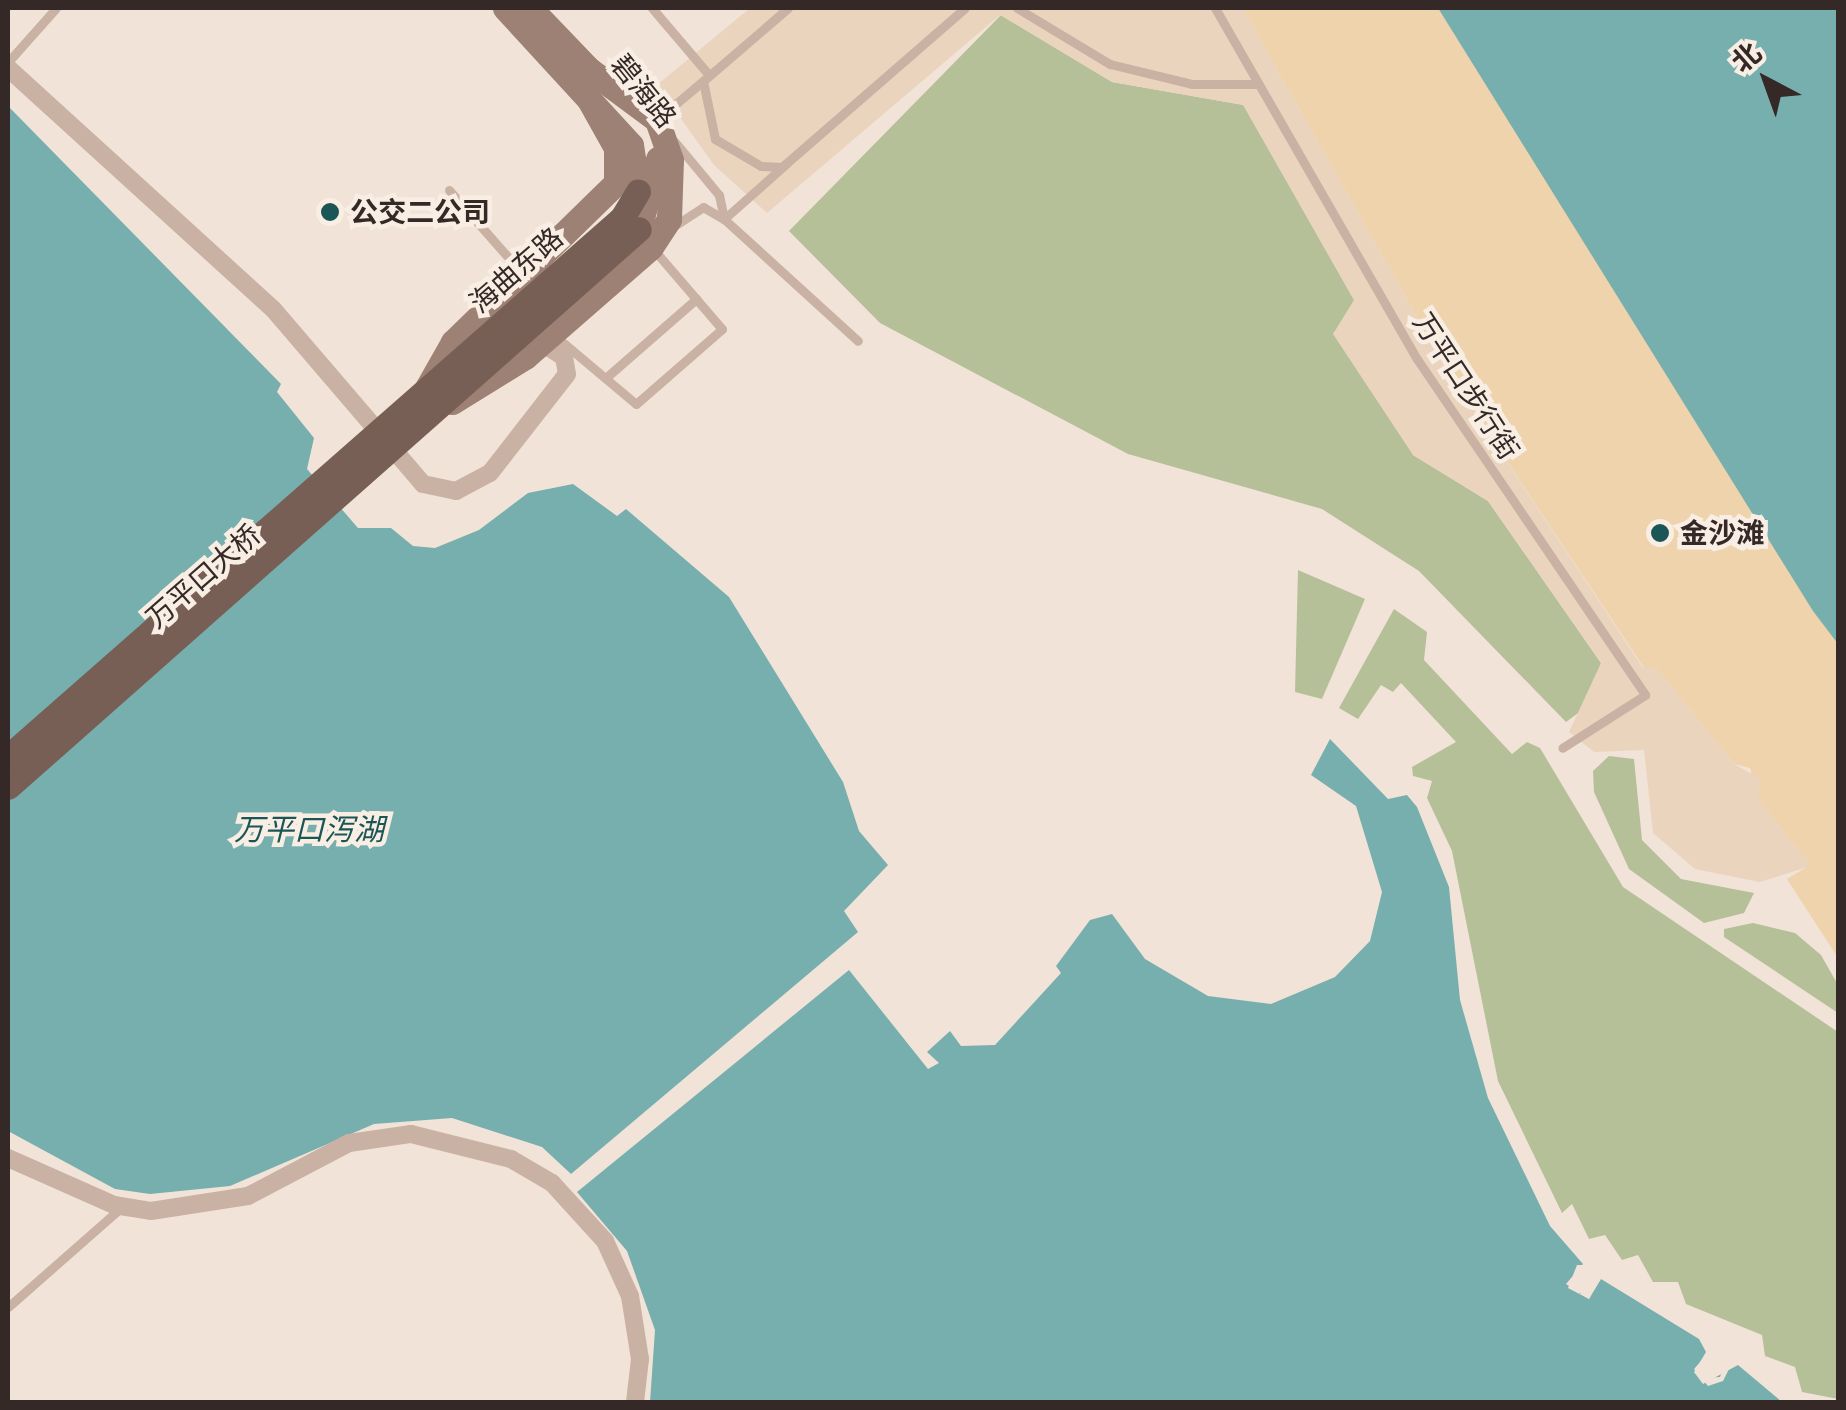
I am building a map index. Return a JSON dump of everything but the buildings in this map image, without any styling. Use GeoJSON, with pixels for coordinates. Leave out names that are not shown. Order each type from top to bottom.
{"type":"FeatureCollection","features":[{"type":"Feature","properties":{"kind":"main road","name":"海曲东路"},"geometry":{"type":"LineString","coordinates":[[432,399],[622,218],[638,190]]}},
{"type":"Feature","properties":{"kind":"main road","name":"海曲东路"},"geometry":{"type":"LineString","coordinates":[[432,399],[645,238]]}},
{"type":"Feature","properties":{"kind":"main road","name":"万平口大桥"},"geometry":{"type":"LineString","coordinates":[[8,757],[432,399]]}},
{"type":"Feature","properties":{"kind":"main road","name":"万平口大桥"},"geometry":{"type":"LineString","coordinates":[[8,788],[432,399]]}},
{"type":"Feature","properties":{"kind":"street","name":"碧海路"},"geometry":{"type":"LineString","coordinates":[[505,8],[631,145],[638,190]]}},
{"type":"Feature","properties":{"kind":"street","name":"碧海路"},"geometry":{"type":"LineString","coordinates":[[530,8],[654,146],[659,180],[645,238]]}},
{"type":"Feature","properties":{"kind":"street"},"geometry":{"type":"LineString","coordinates":[[8,65],[273,308],[423,484],[456,491],[490,472],[568,374],[564,357],[547,338]]}},
{"type":"Feature","properties":{"kind":"street"},"geometry":{"type":"LineString","coordinates":[[432,399],[547,338],[645,238],[669,219],[674,185],[657,120],[587,68]]}},
{"type":"Feature","properties":{"kind":"street"},"geometry":{"type":"LineString","coordinates":[[432,399],[452,342],[619,176],[612,136],[588,98]]}},
{"type":"Feature","properties":{"kind":"street"},"geometry":{"type":"LineString","coordinates":[[8,1158],[123,1206],[248,1196],[349,1143],[410,1134],[511,1159],[552,1182],[605,1241],[630,1296],[640,1359],[635,1402]]}},
{"type":"Feature","properties":{"kind":"lane"},"geometry":{"type":"LineString","coordinates":[[8,65],[56,8]]}},
{"type":"Feature","properties":{"kind":"lane"},"geometry":{"type":"LineString","coordinates":[[652,8],[706,78],[707,124],[725,150],[761,166],[786,163]]}},
{"type":"Feature","properties":{"kind":"lane"},"geometry":{"type":"LineString","coordinates":[[724,219],[720,196],[657,120],[788,8]]}},
{"type":"Feature","properties":{"kind":"lane"},"geometry":{"type":"LineString","coordinates":[[724,219],[964,8]]}},
{"type":"Feature","properties":{"kind":"lane"},"geometry":{"type":"LineString","coordinates":[[1016,8],[1072,48],[1123,68],[1192,84],[1258,84]]}},
{"type":"Feature","properties":{"kind":"lane","name":"万平口步行街"},"geometry":{"type":"LineString","coordinates":[[1215,8],[1417,358],[1645,695],[1562,748]]}},
{"type":"Feature","properties":{"kind":"lane"},"geometry":{"type":"LineString","coordinates":[[450,190],[522,274]]}},
{"type":"Feature","properties":{"kind":"lane"},"geometry":{"type":"LineString","coordinates":[[547,338],[609,375],[636,404],[722,329],[645,238],[703,207],[724,219],[858,342]]}},
{"type":"Feature","properties":{"kind":"lane"},"geometry":{"type":"LineString","coordinates":[[609,375],[696,300]]}},
{"type":"Feature","properties":{"kind":"lane"},"geometry":{"type":"LineString","coordinates":[[8,1306],[123,1206]]}},
{"type":"Feature","properties":{"kind":"green space"},"geometry":{"type":"Polygon","coordinates":[[[1001,15],[1112,82],[1244,105],[1354,300],[1413,455],[1488,501],[1601,663],[1593,702],[1566,722],[1419,571],[1322,509],[1128,454],[880,323],[789,231],[1001,15]]]}},
{"type":"Feature","properties":{"kind":"green space"},"geometry":{"type":"Polygon","coordinates":[[[1298,570],[1365,599],[1322,699],[1295,692],[1298,570]]]}},
{"type":"Feature","properties":{"kind":"green space"},"geometry":{"type":"Polygon","coordinates":[[[1394,609],[1427,632],[1424,660],[1512,754],[1527,742],[1540,748],[1623,887],[1838,1032],[1838,1399],[1802,1392],[1795,1367],[1765,1356],[1762,1335],[1686,1304],[1678,1282],[1653,1282],[1638,1255],[1622,1260],[1605,1235],[1589,1239],[1572,1204],[1562,1213],[1498,1081],[1452,851],[1427,798],[1432,781],[1413,776],[1412,767],[1456,742],[1401,683],[1393,692],[1381,685],[1358,719],[1339,708],[1394,609]]]}},
{"type":"Feature","properties":{"kind":"green space"},"geometry":{"type":"Polygon","coordinates":[[[1609,756],[1634,759],[1642,840],[1681,879],[1754,893],[1744,913],[1704,923],[1629,869],[1594,792],[1593,771],[1609,756]]]}},
{"type":"Feature","properties":{"kind":"green space"},"geometry":{"type":"Polygon","coordinates":[[[1753,923],[1795,933],[1821,955],[1838,985],[1838,1013],[1724,937],[1724,929],[1753,923]]]}},
{"type":"Feature","properties":{"kind":"sand","name":"金沙滩"},"geometry":{"type":"Polygon","coordinates":[[[1242,8],[1438,8],[1838,644],[1838,958],[1787,879],[1810,865],[1758,800],[1750,768],[1734,764],[1656,668],[1644,668],[1451,377],[1242,8]]]}},
{"type":"Feature","properties":{"kind":"shaded area"},"geometry":{"type":"Polygon","coordinates":[[[750,8],[1242,8],[1451,377],[1643,668],[1656,668],[1734,764],[1761,779],[1758,800],[1811,866],[1760,882],[1695,869],[1653,833],[1644,750],[1594,752],[1569,732],[1601,663],[1488,501],[1413,455],[1333,334],[1354,300],[1243,105],[1112,82],[1000,15],[767,213],[714,165],[657,85],[750,8]]]}},
{"type":"Feature","properties":{"kind":"water"},"geometry":{"type":"Polygon","coordinates":[[[1438,8],[1838,8],[1838,644],[1813,611],[1438,8]]]}},
{"type":"Feature","properties":{"kind":"water","name":"万平口泻湖"},"geometry":{"type":"Polygon","coordinates":[[[8,106],[281,384],[277,392],[314,438],[307,469],[358,528],[391,528],[413,546],[435,548],[479,530],[528,493],[573,484],[617,516],[626,509],[729,597],[843,782],[859,831],[888,865],[844,911],[858,932],[571,1174],[542,1147],[452,1118],[374,1124],[230,1186],[150,1194],[115,1189],[8,1131],[8,106]]]}},
{"type":"Feature","properties":{"kind":"water"},"geometry":{"type":"Polygon","coordinates":[[[1330,739],[1388,799],[1407,795],[1417,807],[1449,887],[1460,1000],[1488,1098],[1550,1226],[1583,1264],[1566,1284],[1589,1299],[1601,1279],[1699,1339],[1706,1352],[1694,1372],[1703,1384],[1738,1365],[1782,1402],[650,1402],[655,1330],[627,1251],[577,1192],[849,970],[928,1069],[939,1063],[927,1052],[950,1031],[961,1046],[995,1045],[1061,973],[1056,966],[1090,920],[1112,914],[1145,959],[1208,996],[1271,1004],[1335,977],[1370,941],[1382,892],[1356,806],[1311,775],[1330,739]]]}},
{"type":"Feature","properties":{"kind":"pier"},"geometry":{"type":"Polygon","coordinates":[[[1577,1265],[1588,1265],[1572,1279],[1580,1294],[1600,1275],[1589,1299],[1568,1288],[1577,1265]]]}},
{"type":"Feature","properties":{"kind":"pier"},"geometry":{"type":"Polygon","coordinates":[[[1710,1351],[1702,1378],[1720,1377],[1726,1360],[1729,1369],[1723,1381],[1708,1386],[1694,1369],[1710,1351]]]}},
{"type":"Feature","properties":{"kind":"place","name":"公交二公司"},"geometry":{"type":"Point","coordinates":[330,212]}},
{"type":"Feature","properties":{"kind":"place","name":"金沙滩"},"geometry":{"type":"Point","coordinates":[1660,533]}}]}
